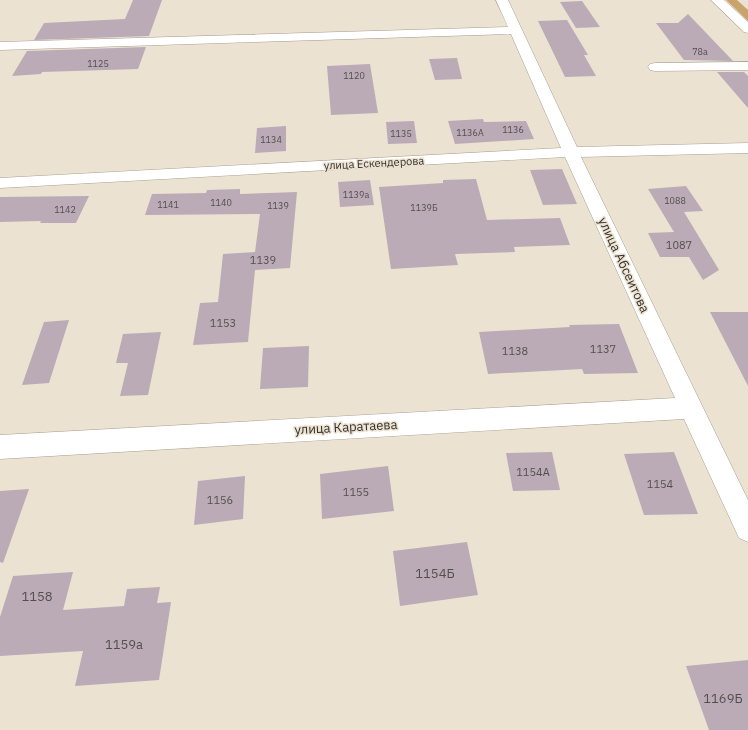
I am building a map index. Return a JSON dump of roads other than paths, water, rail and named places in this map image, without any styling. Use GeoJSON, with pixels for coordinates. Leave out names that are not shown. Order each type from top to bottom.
{"type":"FeatureCollection","features":[{"type":"Feature","properties":{"kind":"street","name":"улица Абсеитова"},"geometry":{"type":"LineString","coordinates":[[502,0],[748,529]]}},
{"type":"Feature","properties":{"kind":"street"},"geometry":{"type":"LineString","coordinates":[[717,0],[748,30]]}},
{"type":"Feature","properties":{"kind":"street"},"geometry":{"type":"LineString","coordinates":[[0,46],[517,30]]}},
{"type":"Feature","properties":{"kind":"street"},"geometry":{"type":"LineString","coordinates":[[655,67],[748,66]]}},
{"type":"Feature","properties":{"kind":"street","name":"улица Ескендерова"},"geometry":{"type":"LineString","coordinates":[[0,183],[572,152],[748,148]]}},
{"type":"Feature","properties":{"kind":"street","name":"улица Каратаева"},"geometry":{"type":"LineString","coordinates":[[0,447],[692,408]]}}]}
